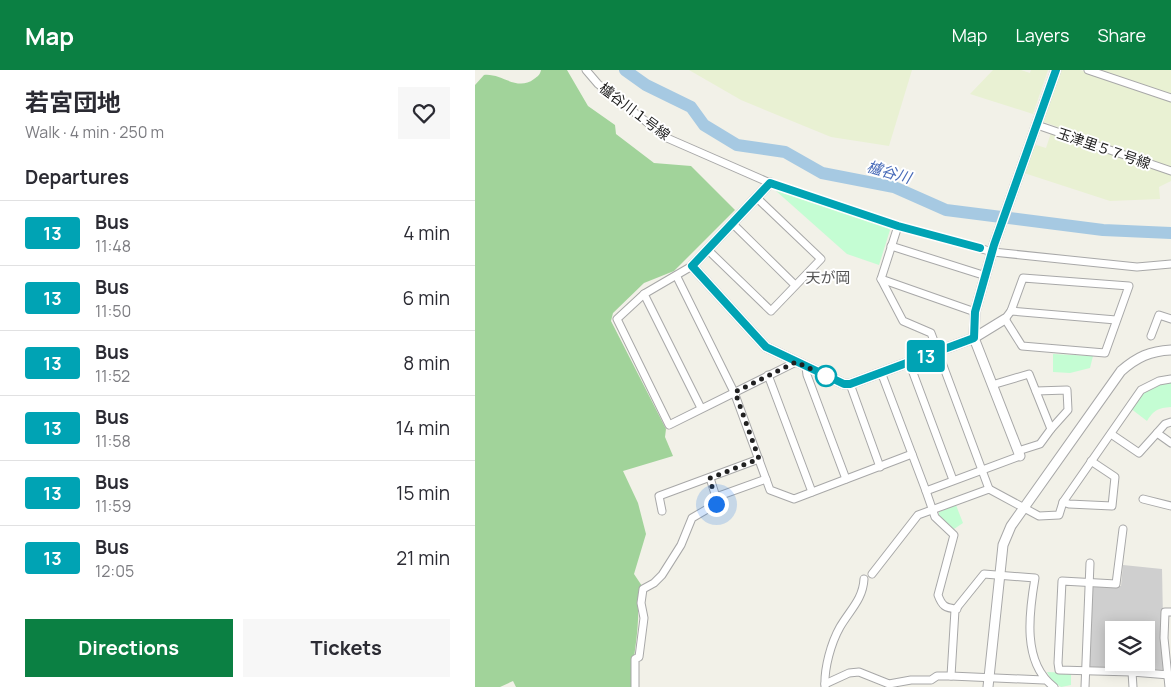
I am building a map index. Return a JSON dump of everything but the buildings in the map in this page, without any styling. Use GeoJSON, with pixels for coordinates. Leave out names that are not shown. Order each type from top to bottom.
{"type":"FeatureCollection","features":[{"type":"Feature","properties":{"kind":"street","name":"櫨谷川１号線"},"geometry":{"type":"LineString","coordinates":[[586,70],[598,84],[667,138],[770,183],[898,226],[993,248],[1137,267],[1171,264]]}},
{"type":"Feature","properties":{"kind":"street"},"geometry":{"type":"LineString","coordinates":[[1019,453],[974,338],[975,312],[993,248],[1056,70]]}},
{"type":"Feature","properties":{"kind":"street"},"geometry":{"type":"LineString","coordinates":[[1088,70],[1171,98]]}},
{"type":"Feature","properties":{"kind":"street","name":"玉津里５７号線"},"geometry":{"type":"LineString","coordinates":[[1037,124],[1171,171]]}},
{"type":"Feature","properties":{"kind":"street"},"geometry":{"type":"LineString","coordinates":[[770,183],[692,266],[677,277],[644,294],[617,319],[669,425],[796,362]]}},
{"type":"Feature","properties":{"kind":"street"},"geometry":{"type":"LineString","coordinates":[[708,250],[771,311],[821,259],[757,198]]}},
{"type":"Feature","properties":{"kind":"street"},"geometry":{"type":"LineString","coordinates":[[733,224],[795,285]]}},
{"type":"Feature","properties":{"kind":"street"},"geometry":{"type":"LineString","coordinates":[[898,226],[881,279],[903,321],[931,333],[989,489]]}},
{"type":"Feature","properties":{"kind":"street"},"geometry":{"type":"LineString","coordinates":[[891,246],[986,276]]}},
{"type":"Feature","properties":{"kind":"street"},"geometry":{"type":"LineString","coordinates":[[692,266],[766,347],[844,384],[850,384],[974,338],[1005,320],[1011,311],[1023,278],[1129,286],[1105,353],[1022,346],[1005,320]]}},
{"type":"Feature","properties":{"kind":"street"},"geometry":{"type":"LineString","coordinates":[[677,277],[735,392],[770,490],[794,500],[912,454]]}},
{"type":"Feature","properties":{"kind":"street"},"geometry":{"type":"LineString","coordinates":[[881,279],[975,312]]}},
{"type":"Feature","properties":{"kind":"street"},"geometry":{"type":"LineString","coordinates":[[644,294],[701,408]]}},
{"type":"Feature","properties":{"kind":"street"},"geometry":{"type":"LineString","coordinates":[[1011,311],[1116,320]]}},
{"type":"Feature","properties":{"kind":"street"},"geometry":{"type":"LineString","coordinates":[[1151,336],[1159,315],[1171,319]]}},
{"type":"Feature","properties":{"kind":"street"},"geometry":{"type":"LineString","coordinates":[[988,687],[1003,545],[1011,526],[1121,371],[1141,356],[1155,351],[1171,350]]}},
{"type":"Feature","properties":{"kind":"street"},"geometry":{"type":"LineString","coordinates":[[909,362],[953,480]]}},
{"type":"Feature","properties":{"kind":"street"},"geometry":{"type":"LineString","coordinates":[[806,367],[807,375],[846,479]]}},
{"type":"Feature","properties":{"kind":"street"},"geometry":{"type":"LineString","coordinates":[[881,372],[935,517],[953,535],[938,595],[941,603],[946,608],[957,609]]}},
{"type":"Feature","properties":{"kind":"street"},"geometry":{"type":"LineString","coordinates":[[992,385],[1029,374],[1051,429]]}},
{"type":"Feature","properties":{"kind":"street"},"geometry":{"type":"LineString","coordinates":[[768,376],[812,492]]}},
{"type":"Feature","properties":{"kind":"street"},"geometry":{"type":"LineString","coordinates":[[872,574],[919,515],[989,489],[1024,506],[1039,516],[1059,516],[1063,502],[1141,390],[1159,381],[1171,379]]}},
{"type":"Feature","properties":{"kind":"street"},"geometry":{"type":"LineString","coordinates":[[850,384],[880,467]]}},
{"type":"Feature","properties":{"kind":"street"},"geometry":{"type":"LineString","coordinates":[[926,490],[983,469],[1040,444],[1068,410],[1067,390],[1035,391]]}},
{"type":"Feature","properties":{"kind":"street"},"geometry":{"type":"LineString","coordinates":[[1111,434],[1139,453],[1165,424],[1171,422]]}},
{"type":"Feature","properties":{"kind":"street"},"geometry":{"type":"LineString","coordinates":[[1157,432],[1171,443]]}},
{"type":"Feature","properties":{"kind":"street"},"geometry":{"type":"LineString","coordinates":[[662,511],[659,496],[759,459]]}},
{"type":"Feature","properties":{"kind":"street"},"geometry":{"type":"LineString","coordinates":[[1063,502],[1069,504],[1113,506],[1115,477],[1091,461]]}},
{"type":"Feature","properties":{"kind":"street"},"geometry":{"type":"LineString","coordinates":[[635,687],[635,659],[639,657],[644,618],[641,604],[643,589],[654,583],[662,575],[681,545],[691,518],[716,504],[716,497],[710,478]]}},
{"type":"Feature","properties":{"kind":"street"},"geometry":{"type":"LineString","coordinates":[[716,497],[766,479]]}},
{"type":"Feature","properties":{"kind":"street"},"geometry":{"type":"LineString","coordinates":[[1143,499],[1171,506]]}},
{"type":"Feature","properties":{"kind":"street"},"geometry":{"type":"LineString","coordinates":[[1123,529],[1116,584],[1062,581],[1058,654],[1059,670],[1169,675]]}},
{"type":"Feature","properties":{"kind":"street"},"geometry":{"type":"LineString","coordinates":[[1085,687],[1090,563]]}},
{"type":"Feature","properties":{"kind":"street"},"geometry":{"type":"LineString","coordinates":[[951,676],[957,609],[984,574],[1000,574],[1035,578],[1029,611],[1031,639],[1037,667],[1044,680],[1054,687]]}},
{"type":"Feature","properties":{"kind":"street"},"geometry":{"type":"LineString","coordinates":[[825,686],[827,665],[835,638],[863,593],[864,579]]}},
{"type":"Feature","properties":{"kind":"street"},"geometry":{"type":"LineString","coordinates":[[1169,687],[1165,612],[1171,612]]}},
{"type":"Feature","properties":{"kind":"street"},"geometry":{"type":"LineString","coordinates":[[825,686],[849,673],[859,672],[889,684],[911,680],[931,680],[937,676],[1044,680]]}},
{"type":"Feature","properties":{"kind":"street"},"geometry":{"type":"LineString","coordinates":[[1133,672],[1133,687]]}},
{"type":"Feature","properties":{"kind":"street"},"geometry":{"type":"LineString","coordinates":[[1013,687],[1015,679]]}},
{"type":"Feature","properties":{"kind":"shaded area"},"geometry":{"type":"Polygon","coordinates":[[[1123,565],[1162,569],[1164,670],[1155,670],[1155,621],[1105,621],[1105,668],[1088,667],[1092,585],[1121,586],[1123,565]]]}},
{"type":"Feature","properties":{"kind":"green space"},"geometry":{"type":"Polygon","coordinates":[[[541,70],[567,70],[588,106],[615,125],[616,134],[654,163],[691,166],[735,210],[674,271],[644,283],[613,313],[611,321],[666,429],[665,437],[673,456],[623,471],[638,503],[646,534],[634,574],[642,586],[638,598],[631,687],[516,687],[513,681],[500,687],[475,687],[475,85],[484,75],[491,75],[522,84],[534,79],[541,70]]]}},
{"type":"Feature","properties":{"kind":"green space"},"geometry":{"type":"Polygon","coordinates":[[[689,70],[912,70],[889,146],[831,137],[741,100],[689,70]]]}},
{"type":"Feature","properties":{"kind":"green space"},"geometry":{"type":"Polygon","coordinates":[[[993,70],[1021,70],[1030,73],[1031,70],[1048,70],[1033,114],[970,94],[993,70]]]}},
{"type":"Feature","properties":{"kind":"green space"},"geometry":{"type":"Polygon","coordinates":[[[1059,70],[1080,70],[1171,102],[1171,167],[1041,121],[1059,70]]]}},
{"type":"Feature","properties":{"kind":"green space"},"geometry":{"type":"Polygon","coordinates":[[[1098,70],[1171,70],[1171,96],[1098,70]]]}},
{"type":"Feature","properties":{"kind":"green space"},"geometry":{"type":"Polygon","coordinates":[[[1051,133],[1171,174],[1171,181],[1159,187],[1160,199],[1110,201],[1024,173],[1033,144],[1046,148],[1051,133]]]}},
{"type":"Feature","properties":{"kind":"green space"},"geometry":{"type":"Polygon","coordinates":[[[775,190],[887,227],[890,230],[879,265],[847,254],[775,190]]]}},
{"type":"Feature","properties":{"kind":"green space"},"geometry":{"type":"Polygon","coordinates":[[[1053,354],[1093,356],[1090,368],[1070,373],[1053,372],[1053,354]]]}},
{"type":"Feature","properties":{"kind":"green space"},"geometry":{"type":"Polygon","coordinates":[[[1171,381],[1171,407],[1157,410],[1147,421],[1130,408],[1147,390],[1171,381]]]}},
{"type":"Feature","properties":{"kind":"green space"},"geometry":{"type":"Polygon","coordinates":[[[956,505],[963,523],[954,529],[939,516],[939,512],[956,505]]]}},
{"type":"Feature","properties":{"kind":"green space"},"geometry":{"type":"Polygon","coordinates":[[[1047,672],[1071,673],[1071,685],[1061,687],[1052,681],[1047,672]]]}},
{"type":"Feature","properties":{"kind":"waterway","name":"櫨谷川"},"geometry":{"type":"LineString","coordinates":[[625,70],[646,85],[691,107],[704,125],[737,145],[785,152],[822,173],[894,187],[946,210],[1103,230],[1171,233]]}},
{"type":"Feature","properties":{"kind":"bus line","name":"13"},"geometry":{"type":"LineString","coordinates":[[980,248],[898,226],[770,183],[692,266],[766,347],[844,384],[850,384],[974,338],[975,312],[994,245],[1056,70]]}},
{"type":"Feature","properties":{"kind":"district","name":"天が岡"},"geometry":{"type":"Point","coordinates":[828,277]}},
{"type":"Feature","properties":{"kind":"route"},"geometry":{"type":"LineString","coordinates":[[716,504],[716,497],[710,478],[759,459],[735,392],[796,362],[826,376]]}}]}
